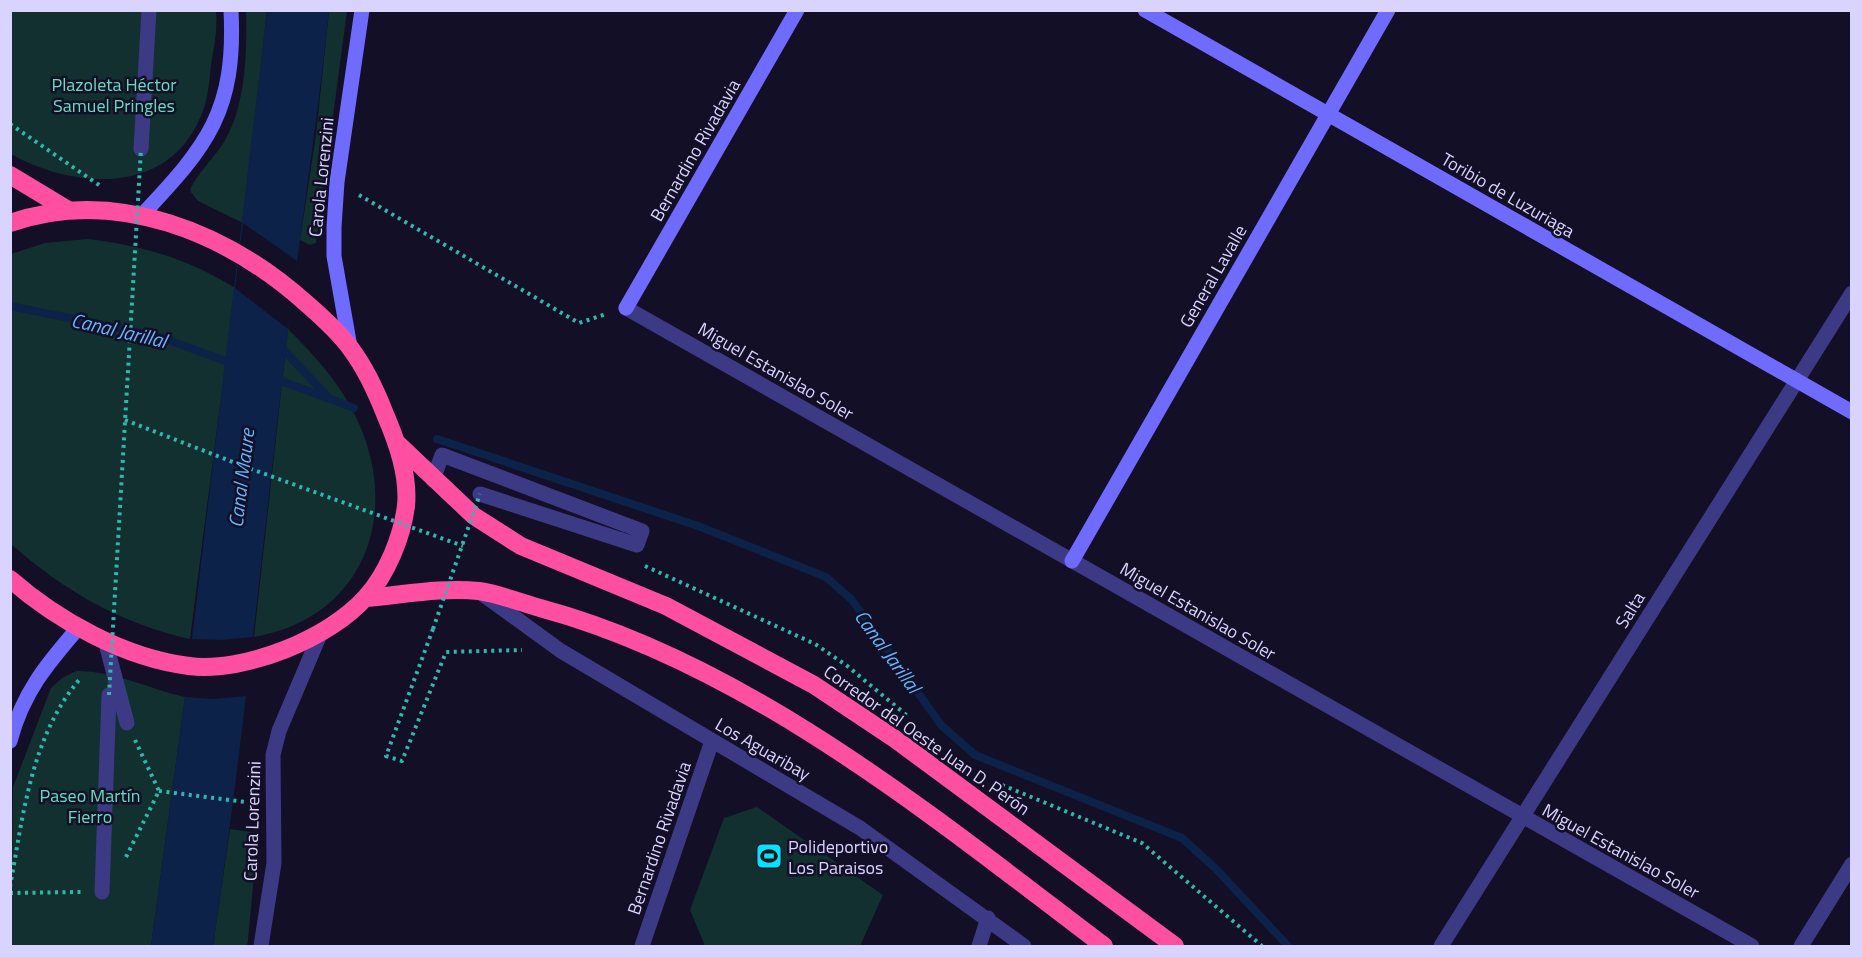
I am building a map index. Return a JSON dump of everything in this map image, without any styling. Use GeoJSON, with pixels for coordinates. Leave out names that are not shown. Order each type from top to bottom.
{"type":"FeatureCollection","features":[{"type":"Feature","properties":{"kind":"highway"},"geometry":{"type":"LineString","coordinates":[[10,175],[68,210]]}},
{"type":"Feature","properties":{"kind":"highway"},"geometry":{"type":"LineString","coordinates":[[10,223],[68,210],[138,211],[195,232],[239,254],[293,292],[350,346],[376,391],[398,444],[406,504],[394,550],[366,598],[321,632],[250,662],[188,666],[146,655],[105,640],[79,627],[10,579]]}},
{"type":"Feature","properties":{"kind":"highway","name":"Corredor del Oeste Juan D. Perón"},"geometry":{"type":"LineString","coordinates":[[398,444],[433,480],[474,516],[521,546],[666,606],[814,686],[896,739],[1174,946]]}},
{"type":"Feature","properties":{"kind":"highway"},"geometry":{"type":"LineString","coordinates":[[366,598],[429,590],[479,591],[583,619],[643,644],[742,693],[892,789],[1104,946]]}},
{"type":"Feature","properties":{"kind":"street"},"geometry":{"type":"LineString","coordinates":[[141,148],[149,10]]}},
{"type":"Feature","properties":{"kind":"street"},"geometry":{"type":"LineString","coordinates":[[138,211],[193,159],[215,126],[224,101],[228,76],[231,10]]}},
{"type":"Feature","properties":{"kind":"street","name":"Carola Lorenzini"},"geometry":{"type":"LineString","coordinates":[[350,346],[334,256],[337,182],[362,10]]}},
{"type":"Feature","properties":{"kind":"street","name":"Bernardino Rivadavia"},"geometry":{"type":"LineString","coordinates":[[626,308],[797,10]]}},
{"type":"Feature","properties":{"kind":"street","name":"Toribio de Luzuriaga"},"geometry":{"type":"LineString","coordinates":[[1145,10],[1851,412]]}},
{"type":"Feature","properties":{"kind":"street","name":"General Lavalle"},"geometry":{"type":"LineString","coordinates":[[1072,561],[1388,10]]}},
{"type":"Feature","properties":{"kind":"street","name":"Salta"},"geometry":{"type":"LineString","coordinates":[[1441,946],[1851,293]]}},
{"type":"Feature","properties":{"kind":"street","name":"Miguel Estanislao Soler"},"geometry":{"type":"LineString","coordinates":[[626,308],[1752,946]]}},
{"type":"Feature","properties":{"kind":"street"},"geometry":{"type":"LineString","coordinates":[[433,480],[442,455],[642,531],[637,545],[480,494]]}},
{"type":"Feature","properties":{"kind":"street","name":"Los Aguaribay"},"geometry":{"type":"LineString","coordinates":[[479,591],[561,651],[860,828],[1024,946]]}},
{"type":"Feature","properties":{"kind":"street"},"geometry":{"type":"LineString","coordinates":[[10,741],[15,723],[38,675],[79,627]]}},
{"type":"Feature","properties":{"kind":"street","name":"Carola Lorenzini"},"geometry":{"type":"LineString","coordinates":[[261,946],[274,863],[275,806],[272,769],[279,731],[321,632]]}},
{"type":"Feature","properties":{"kind":"street"},"geometry":{"type":"LineString","coordinates":[[105,640],[127,723]]}},
{"type":"Feature","properties":{"kind":"street"},"geometry":{"type":"LineString","coordinates":[[102,892],[109,694]]}},
{"type":"Feature","properties":{"kind":"street","name":"Bernardino Rivadavia"},"geometry":{"type":"LineString","coordinates":[[642,946],[712,741]]}},
{"type":"Feature","properties":{"kind":"street"},"geometry":{"type":"LineString","coordinates":[[1801,946],[1851,864]]}},
{"type":"Feature","properties":{"kind":"street"},"geometry":{"type":"LineString","coordinates":[[979,946],[988,918]]}},
{"type":"Feature","properties":{"kind":"path"},"geometry":{"type":"LineString","coordinates":[[10,124],[104,188]]}},
{"type":"Feature","properties":{"kind":"path"},"geometry":{"type":"LineString","coordinates":[[10,134],[16,128]]}},
{"type":"Feature","properties":{"kind":"path"},"geometry":{"type":"LineString","coordinates":[[109,694],[141,148]]}},
{"type":"Feature","properties":{"kind":"path"},"geometry":{"type":"LineString","coordinates":[[337,182],[579,323],[626,308]]}},
{"type":"Feature","properties":{"kind":"path"},"geometry":{"type":"LineString","coordinates":[[125,420],[463,546]]}},
{"type":"Feature","properties":{"kind":"path"},"geometry":{"type":"LineString","coordinates":[[480,494],[386,756],[402,761],[446,652],[508,650]]}},
{"type":"Feature","properties":{"kind":"path"},"geometry":{"type":"LineString","coordinates":[[10,887],[28,787],[47,732],[64,698],[79,680]]}},
{"type":"Feature","properties":{"kind":"path"},"geometry":{"type":"LineString","coordinates":[[127,723],[159,790],[275,806]]}},
{"type":"Feature","properties":{"kind":"green space","name":"Plazoleta Héctor Samuel Pringles"},"geometry":{"type":"Polygon","coordinates":[[[10,11],[216,11],[215,38],[203,112],[185,143],[165,161],[142,173],[116,178],[89,179],[62,174],[36,166],[11,154],[10,11]]]}},
{"type":"Feature","properties":{"kind":"green space"},"geometry":{"type":"Polygon","coordinates":[[[246,11],[267,11],[243,223],[198,201],[190,191],[195,180],[224,142],[237,112],[244,78],[246,11]]]}},
{"type":"Feature","properties":{"kind":"green space"},"geometry":{"type":"Polygon","coordinates":[[[329,11],[347,11],[316,243],[310,245],[300,240],[316,135],[329,11]]]}},
{"type":"Feature","properties":{"kind":"green space"},"geometry":{"type":"Polygon","coordinates":[[[87,239],[126,245],[164,255],[200,269],[235,288],[190,639],[140,624],[94,603],[51,576],[11,544],[11,254],[45,243],[87,239]]]}},
{"type":"Feature","properties":{"kind":"green space"},"geometry":{"type":"Polygon","coordinates":[[[288,329],[325,369],[355,415],[369,452],[375,488],[373,523],[364,555],[347,584],[323,608],[292,626],[254,637],[288,329]]]}},
{"type":"Feature","properties":{"kind":"green space","name":"Paseo Martín Fierro"},"geometry":{"type":"Polygon","coordinates":[[[76,671],[117,677],[185,697],[151,946],[11,946],[13,787],[51,688],[62,678],[76,671]]]}},
{"type":"Feature","properties":{"kind":"green space","name":"Polideportivo Los Paraisos"},"geometry":{"type":"Polygon","coordinates":[[[757,807],[883,895],[860,946],[705,946],[690,910],[724,818],[757,807]]]}},
{"type":"Feature","properties":{"kind":"green space"},"geometry":{"type":"Polygon","coordinates":[[[230,829],[258,833],[248,940],[247,946],[213,946],[230,829]]]}},
{"type":"Feature","properties":{"kind":"water","name":"Canal Maure"},"geometry":{"type":"Polygon","coordinates":[[[267,11],[329,11],[241,735],[213,946],[151,946],[185,697],[267,11]]]}},
{"type":"Feature","properties":{"kind":"pier"},"geometry":{"type":"Polygon","coordinates":[[[243,223],[297,261],[288,329],[235,288],[243,223]]]}},
{"type":"Feature","properties":{"kind":"pier"},"geometry":{"type":"Polygon","coordinates":[[[253,637],[246,696],[214,699],[185,697],[190,639],[220,640],[253,637]]]}},
{"type":"Feature","properties":{"kind":"waterway","name":"Canal Jarillal"},"geometry":{"type":"LineString","coordinates":[[10,306],[158,336],[236,365]]}},
{"type":"Feature","properties":{"kind":"waterway"},"geometry":{"type":"LineString","coordinates":[[278,344],[327,396]]}},
{"type":"Feature","properties":{"kind":"waterway"},"geometry":{"type":"LineString","coordinates":[[273,378],[354,408]]}},
{"type":"Feature","properties":{"kind":"waterway","name":"Canal Jarillal"},"geometry":{"type":"LineString","coordinates":[[437,439],[698,526],[826,577],[852,600],[941,725],[975,755],[1182,838],[1216,869],[1288,946]]}},
{"type":"Feature","properties":{"kind":"place","name":"Polideportivo Los Paraisos"},"geometry":{"type":"Point","coordinates":[769,856]}}]}
